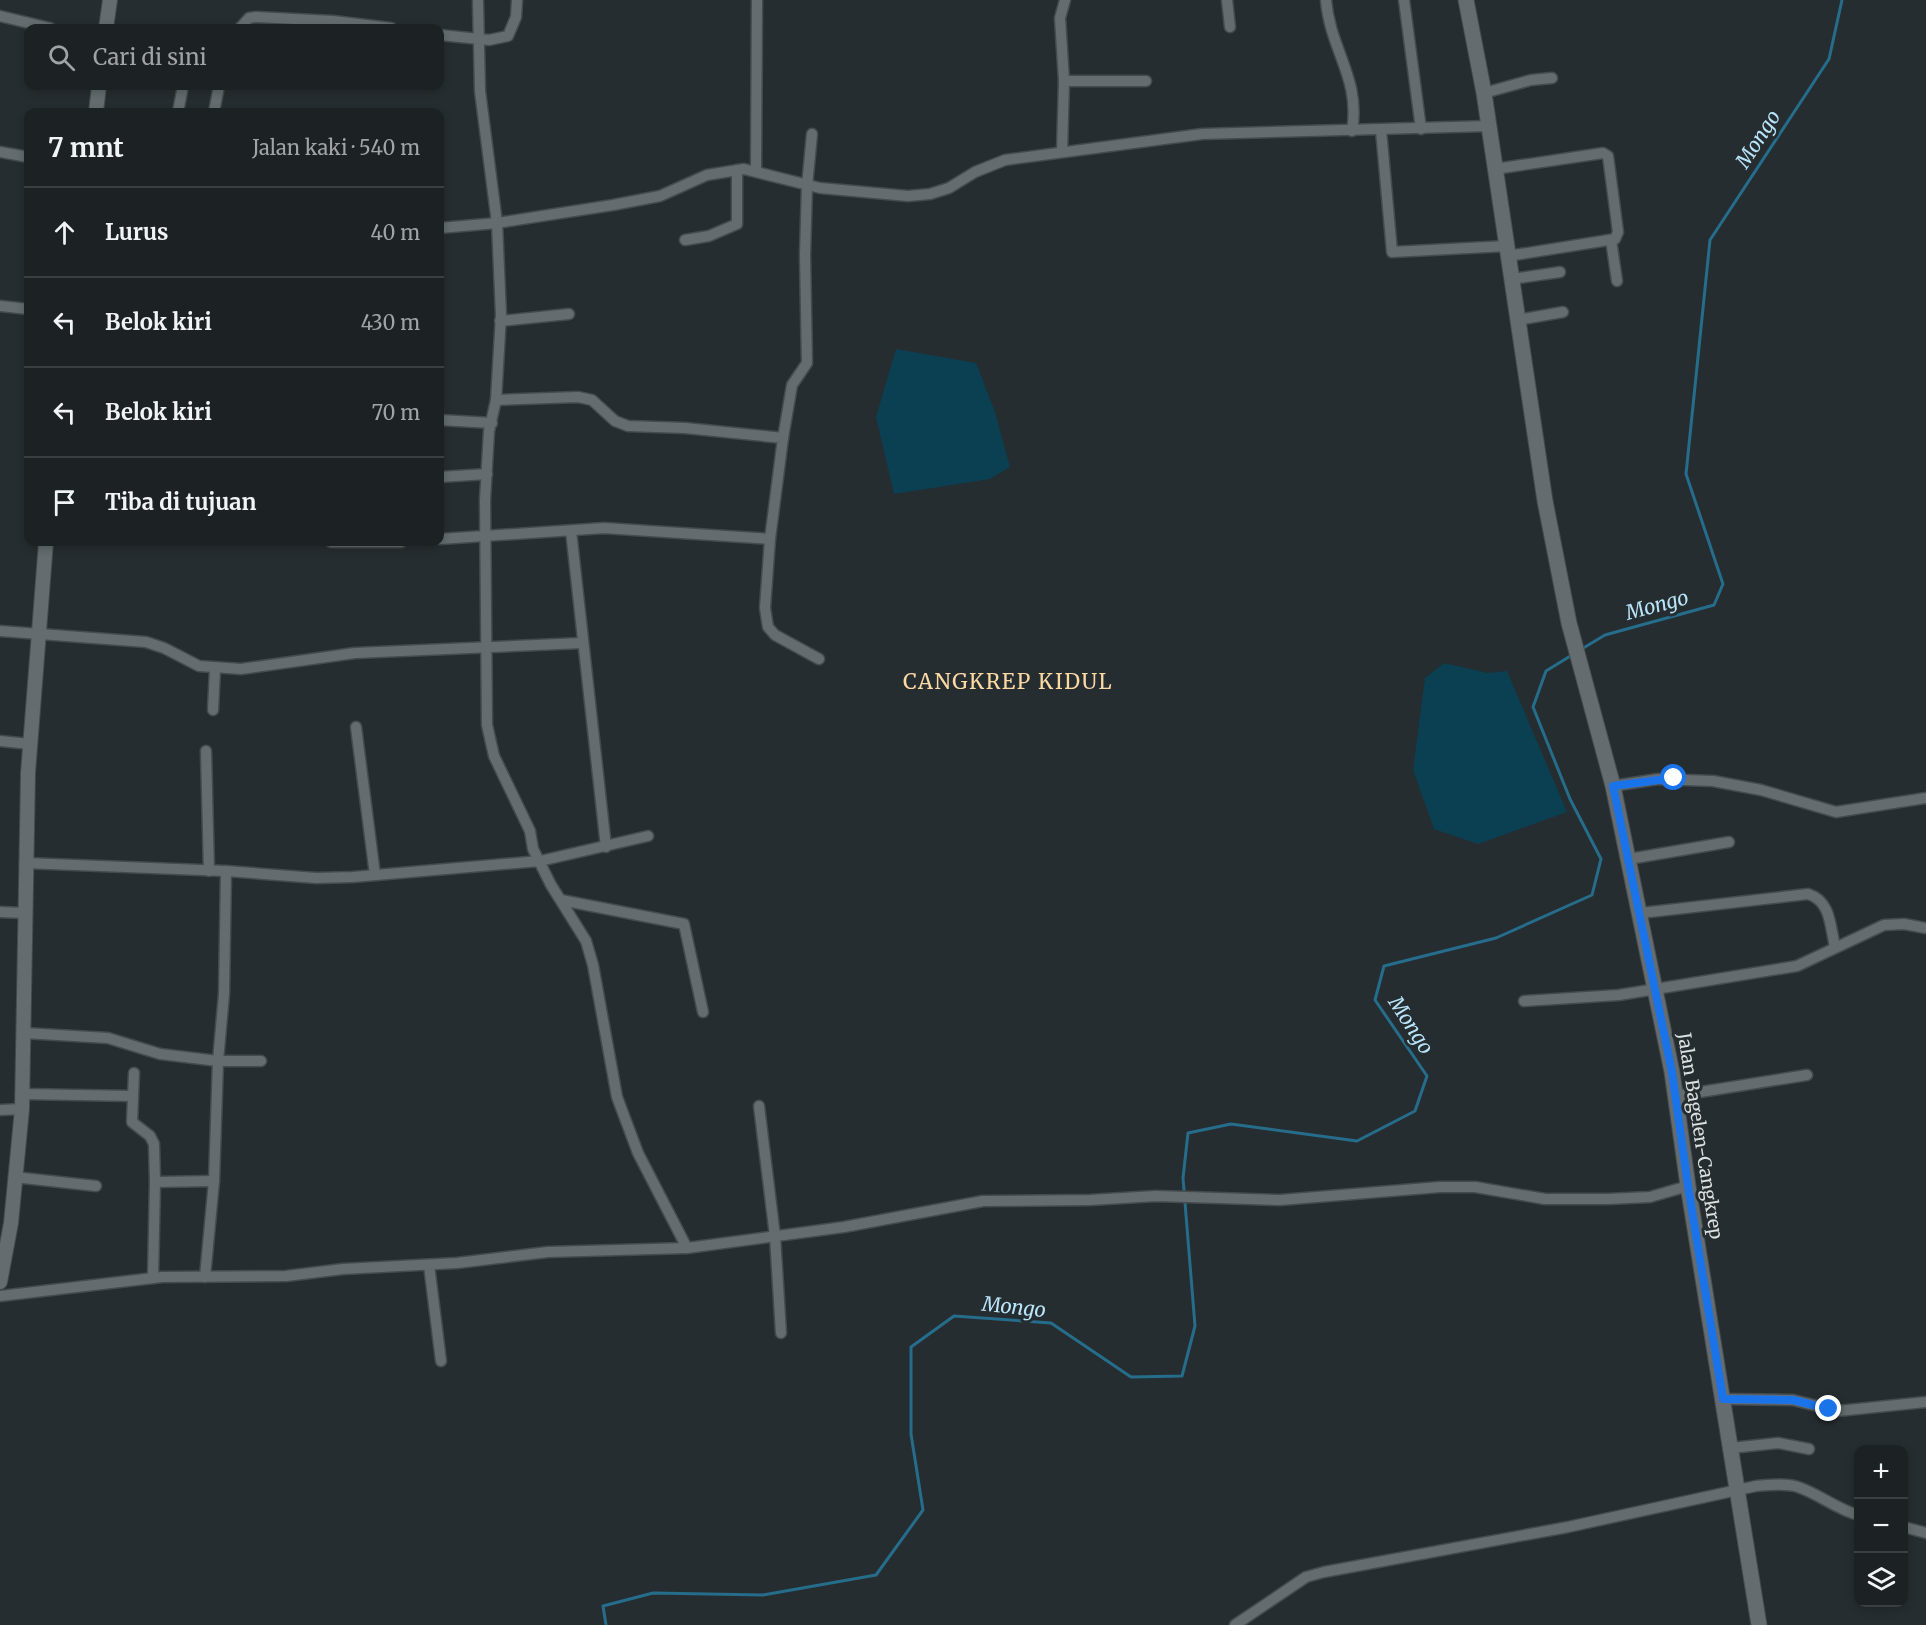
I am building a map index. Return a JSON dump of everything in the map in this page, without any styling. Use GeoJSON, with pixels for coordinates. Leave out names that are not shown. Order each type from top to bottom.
{"type":"FeatureCollection","features":[{"type":"Feature","properties":{"kind":"main road","name":"Jalan Bagelen-Cangkrep"},"geometry":{"type":"LineString","coordinates":[[1466,0],[1484,93],[1545,501],[1569,623],[1613,786],[1641,913],[1676,1096],[1688,1186],[1759,1625]]}},
{"type":"Feature","properties":{"kind":"street"},"geometry":{"type":"LineString","coordinates":[[107,24],[110,0]]}},
{"type":"Feature","properties":{"kind":"street"},"geometry":{"type":"LineString","coordinates":[[444,35],[496,40],[508,36],[516,17],[516,0]]}},
{"type":"Feature","properties":{"kind":"street"},"geometry":{"type":"LineString","coordinates":[[756,171],[757,0]]}},
{"type":"Feature","properties":{"kind":"street"},"geometry":{"type":"LineString","coordinates":[[1062,152],[1064,81],[1060,18],[1065,0]]}},
{"type":"Feature","properties":{"kind":"street"},"geometry":{"type":"LineString","coordinates":[[1227,0],[1230,27]]}},
{"type":"Feature","properties":{"kind":"street"},"geometry":{"type":"LineString","coordinates":[[1326,0],[1334,41],[1353,86],[1352,131]]}},
{"type":"Feature","properties":{"kind":"street"},"geometry":{"type":"LineString","coordinates":[[1404,0],[1421,129]]}},
{"type":"Feature","properties":{"kind":"street"},"geometry":{"type":"LineString","coordinates":[[478,2],[480,91],[497,223],[500,321],[496,400],[487,474],[485,535],[487,725],[494,756],[530,831],[533,849],[586,941],[591,954],[617,1097],[639,1153],[687,1248]]}},
{"type":"Feature","properties":{"kind":"street"},"geometry":{"type":"LineString","coordinates":[[0,16],[33,24]]}},
{"type":"Feature","properties":{"kind":"street"},"geometry":{"type":"LineString","coordinates":[[244,24],[249,18],[256,17],[358,24]]}},
{"type":"Feature","properties":{"kind":"street"},"geometry":{"type":"LineString","coordinates":[[1484,93],[1531,80],[1552,78]]}},
{"type":"Feature","properties":{"kind":"street"},"geometry":{"type":"LineString","coordinates":[[1064,81],[1146,81]]}},
{"type":"Feature","properties":{"kind":"street"},"geometry":{"type":"LineString","coordinates":[[96,108],[99,90]]}},
{"type":"Feature","properties":{"kind":"street"},"geometry":{"type":"LineString","coordinates":[[179,108],[182,90]]}},
{"type":"Feature","properties":{"kind":"street"},"geometry":{"type":"LineString","coordinates":[[215,108],[218,90]]}},
{"type":"Feature","properties":{"kind":"street"},"geometry":{"type":"LineString","coordinates":[[444,228],[497,223],[660,196],[693,179],[737,170],[756,171],[807,186],[908,196],[930,194],[950,188],[975,171],[1005,160],[1202,134],[1489,126]]}},
{"type":"Feature","properties":{"kind":"street"},"geometry":{"type":"LineString","coordinates":[[1381,130],[1392,252],[1507,251],[1611,240],[1617,237],[1606,154],[1495,169]]}},
{"type":"Feature","properties":{"kind":"street"},"geometry":{"type":"LineString","coordinates":[[812,134],[807,186],[807,363],[792,385],[770,539],[765,608],[768,627],[775,635],[819,659]]}},
{"type":"Feature","properties":{"kind":"street"},"geometry":{"type":"LineString","coordinates":[[0,152],[24,156]]}},
{"type":"Feature","properties":{"kind":"street"},"geometry":{"type":"LineString","coordinates":[[685,240],[709,236],[737,224],[737,170]]}},
{"type":"Feature","properties":{"kind":"street"},"geometry":{"type":"LineString","coordinates":[[1611,240],[1617,281]]}},
{"type":"Feature","properties":{"kind":"street"},"geometry":{"type":"LineString","coordinates":[[1512,279],[1560,272]]}},
{"type":"Feature","properties":{"kind":"street"},"geometry":{"type":"LineString","coordinates":[[0,306],[24,309]]}},
{"type":"Feature","properties":{"kind":"street"},"geometry":{"type":"LineString","coordinates":[[1518,320],[1563,312]]}},
{"type":"Feature","properties":{"kind":"street"},"geometry":{"type":"LineString","coordinates":[[500,321],[569,314]]}},
{"type":"Feature","properties":{"kind":"street"},"geometry":{"type":"LineString","coordinates":[[496,400],[578,397],[592,400],[615,421],[628,426],[685,428],[783,438]]}},
{"type":"Feature","properties":{"kind":"street"},"geometry":{"type":"LineString","coordinates":[[444,420],[492,423]]}},
{"type":"Feature","properties":{"kind":"street"},"geometry":{"type":"LineString","coordinates":[[444,477],[487,474]]}},
{"type":"Feature","properties":{"kind":"street"},"geometry":{"type":"LineString","coordinates":[[444,539],[604,528],[770,539]]}},
{"type":"Feature","properties":{"kind":"street"},"geometry":{"type":"LineString","coordinates":[[571,531],[606,847]]}},
{"type":"Feature","properties":{"kind":"street"},"geometry":{"type":"LineString","coordinates":[[0,1282],[22,1109],[25,862],[30,744],[46,546]]}},
{"type":"Feature","properties":{"kind":"street"},"geometry":{"type":"LineString","coordinates":[[0,631],[153,644],[200,666],[215,669],[302,663],[355,653],[582,643]]}},
{"type":"Feature","properties":{"kind":"street"},"geometry":{"type":"LineString","coordinates":[[213,710],[215,669]]}},
{"type":"Feature","properties":{"kind":"street"},"geometry":{"type":"LineString","coordinates":[[356,727],[375,875]]}},
{"type":"Feature","properties":{"kind":"street"},"geometry":{"type":"LineString","coordinates":[[0,741],[30,744]]}},
{"type":"Feature","properties":{"kind":"street"},"geometry":{"type":"LineString","coordinates":[[206,751],[209,871]]}},
{"type":"Feature","properties":{"kind":"street"},"geometry":{"type":"LineString","coordinates":[[1613,786],[1666,779],[1713,781],[1761,790],[1836,812],[1926,798]]}},
{"type":"Feature","properties":{"kind":"street"},"geometry":{"type":"LineString","coordinates":[[25,862],[226,871],[316,878],[540,861],[648,836]]}},
{"type":"Feature","properties":{"kind":"street"},"geometry":{"type":"LineString","coordinates":[[1629,859],[1729,842]]}},
{"type":"Feature","properties":{"kind":"street"},"geometry":{"type":"LineString","coordinates":[[205,1277],[214,1180],[218,1061],[224,994],[226,871]]}},
{"type":"Feature","properties":{"kind":"street"},"geometry":{"type":"LineString","coordinates":[[1641,913],[1808,894],[1818,897],[1826,906],[1835,947]]}},
{"type":"Feature","properties":{"kind":"street"},"geometry":{"type":"LineString","coordinates":[[561,900],[684,924],[703,1012]]}},
{"type":"Feature","properties":{"kind":"street"},"geometry":{"type":"LineString","coordinates":[[0,912],[24,914]]}},
{"type":"Feature","properties":{"kind":"street"},"geometry":{"type":"LineString","coordinates":[[1524,1001],[1619,995],[1797,966],[1884,925],[1896,923],[1926,928]]}},
{"type":"Feature","properties":{"kind":"street"},"geometry":{"type":"LineString","coordinates":[[24,1033],[108,1038],[160,1054],[218,1061],[261,1061]]}},
{"type":"Feature","properties":{"kind":"street"},"geometry":{"type":"LineString","coordinates":[[134,1073],[132,1122],[150,1136],[154,1144],[153,1278]]}},
{"type":"Feature","properties":{"kind":"street"},"geometry":{"type":"LineString","coordinates":[[1676,1096],[1807,1075]]}},
{"type":"Feature","properties":{"kind":"street"},"geometry":{"type":"LineString","coordinates":[[22,1094],[133,1096]]}},
{"type":"Feature","properties":{"kind":"street"},"geometry":{"type":"LineString","coordinates":[[759,1106],[775,1236],[781,1333]]}},
{"type":"Feature","properties":{"kind":"street"},"geometry":{"type":"LineString","coordinates":[[0,1110],[22,1109]]}},
{"type":"Feature","properties":{"kind":"street"},"geometry":{"type":"LineString","coordinates":[[14,1177],[96,1186]]}},
{"type":"Feature","properties":{"kind":"street"},"geometry":{"type":"LineString","coordinates":[[155,1182],[214,1180]]}},
{"type":"Feature","properties":{"kind":"street"},"geometry":{"type":"LineString","coordinates":[[0,1296],[153,1278],[286,1276],[343,1269],[429,1265],[548,1252],[687,1248],[844,1227],[983,1201],[1090,1200],[1156,1196],[1280,1200],[1440,1186],[1475,1187],[1545,1199],[1608,1199],[1650,1197],[1688,1186]]}},
{"type":"Feature","properties":{"kind":"street"},"geometry":{"type":"LineString","coordinates":[[429,1265],[441,1361]]}},
{"type":"Feature","properties":{"kind":"street"},"geometry":{"type":"LineString","coordinates":[[1723,1399],[1793,1400],[1838,1411],[1926,1402]]}},
{"type":"Feature","properties":{"kind":"street"},"geometry":{"type":"LineString","coordinates":[[1731,1448],[1778,1443],[1809,1449]]}},
{"type":"Feature","properties":{"kind":"street"},"geometry":{"type":"LineString","coordinates":[[1235,1625],[1306,1577],[1324,1572],[1568,1527],[1756,1486],[1790,1485],[1834,1507],[1854,1514]]}},
{"type":"Feature","properties":{"kind":"street"},"geometry":{"type":"LineString","coordinates":[[1908,1528],[1926,1533]]}},
{"type":"Feature","properties":{"kind":"shaded area"},"geometry":{"type":"Polygon","coordinates":[[[896,349],[976,363],[995,412],[1010,467],[990,479],[894,494],[876,417],[896,349]]]}},
{"type":"Feature","properties":{"kind":"shaded area"},"geometry":{"type":"Polygon","coordinates":[[[1444,663],[1488,673],[1507,671],[1567,812],[1478,844],[1434,829],[1413,770],[1425,678],[1444,663]]]}},
{"type":"Feature","properties":{"kind":"waterway","name":"Mongo"},"geometry":{"type":"LineString","coordinates":[[1580,650],[1605,635],[1714,605],[1723,584],[1686,474],[1710,240],[1829,59],[1842,0]]}},
{"type":"Feature","properties":{"kind":"waterway","name":"Mongo"},"geometry":{"type":"LineString","coordinates":[[606,1625],[603,1606],[653,1593],[763,1595],[876,1575],[923,1510],[911,1434],[911,1347],[954,1316],[1051,1323],[1131,1377],[1182,1376],[1195,1326],[1183,1178],[1188,1133],[1231,1124],[1357,1141],[1415,1111],[1427,1076],[1375,1000],[1384,966],[1496,938],[1592,895],[1601,859],[1570,799],[1533,707],[1546,671],[1572,655]]}},
{"type":"Feature","properties":{"kind":"district","name":"CANGKREP KIDUL"},"geometry":{"type":"Point","coordinates":[1008,682]}},
{"type":"Feature","properties":{"kind":"route"},"geometry":{"type":"LineString","coordinates":[[1674,778],[1613,786],[1672,1072],[1723,1399],[1793,1400],[1829,1409]]}}]}
